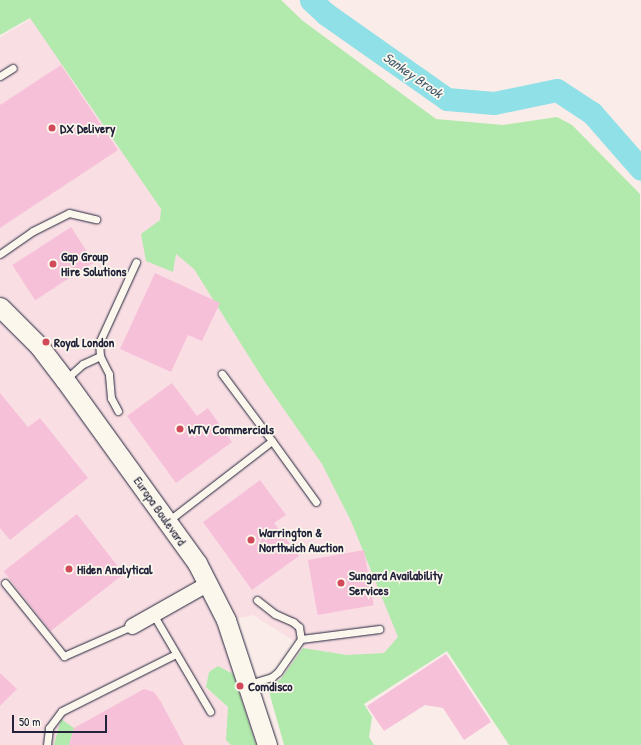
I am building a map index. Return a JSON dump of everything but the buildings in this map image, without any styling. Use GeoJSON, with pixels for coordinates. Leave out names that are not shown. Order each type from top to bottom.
{"type":"FeatureCollection","features":[{"type":"Feature","properties":{"kind":"street","name":"Europa Boulevard"},"geometry":{"type":"LineString","coordinates":[[3,315],[39,346],[168,521],[208,583],[226,620],[249,684],[267,745]]}},
{"type":"Feature","properties":{"kind":"street"},"geometry":{"type":"LineString","coordinates":[[132,626],[208,583]]}},
{"type":"Feature","properties":{"kind":"lane"},"geometry":{"type":"LineString","coordinates":[[0,76],[13,68]]}},
{"type":"Feature","properties":{"kind":"lane"},"geometry":{"type":"LineString","coordinates":[[0,254],[33,231],[69,213],[96,219]]}},
{"type":"Feature","properties":{"kind":"lane"},"geometry":{"type":"LineString","coordinates":[[118,411],[111,398],[109,374],[100,356],[101,336],[136,262]]}},
{"type":"Feature","properties":{"kind":"lane"},"geometry":{"type":"LineString","coordinates":[[65,380],[83,364],[100,356]]}},
{"type":"Feature","properties":{"kind":"lane"},"geometry":{"type":"LineString","coordinates":[[222,374],[316,502]]}},
{"type":"Feature","properties":{"kind":"lane"},"geometry":{"type":"LineString","coordinates":[[168,521],[272,441]]}},
{"type":"Feature","properties":{"kind":"lane"},"geometry":{"type":"LineString","coordinates":[[5,583],[64,656],[132,626]]}},
{"type":"Feature","properties":{"kind":"lane"},"geometry":{"type":"LineString","coordinates":[[249,684],[272,677],[278,672],[301,639],[299,627],[293,622],[275,614],[257,600]]}},
{"type":"Feature","properties":{"kind":"lane"},"geometry":{"type":"LineString","coordinates":[[153,614],[210,711]]}},
{"type":"Feature","properties":{"kind":"lane"},"geometry":{"type":"LineString","coordinates":[[301,639],[379,629]]}},
{"type":"Feature","properties":{"kind":"lane"},"geometry":{"type":"LineString","coordinates":[[47,745],[49,728],[62,711],[176,654]]}},
{"type":"Feature","properties":{"kind":"shaded area"},"geometry":{"type":"Polygon","coordinates":[[[38,15],[344,482],[414,620],[384,653],[347,655],[307,649],[253,615],[218,623],[260,745],[0,745],[0,37],[38,15]]]}},
{"type":"Feature","properties":{"kind":"green space"},"geometry":{"type":"Polygon","coordinates":[[[0,0],[281,0],[303,21],[436,119],[503,125],[557,117],[572,125],[640,194],[641,745],[509,745],[447,651],[364,704],[372,717],[369,737],[374,745],[284,745],[268,688],[281,679],[303,648],[347,655],[384,653],[398,637],[351,521],[322,464],[265,382],[194,269],[176,254],[173,272],[146,261],[141,234],[160,220],[161,209],[30,18],[0,35],[0,0]]]}},
{"type":"Feature","properties":{"kind":"green space"},"geometry":{"type":"Polygon","coordinates":[[[218,666],[233,674],[256,745],[231,745],[226,740],[228,707],[206,687],[209,672],[218,666]]]}},
{"type":"Feature","properties":{"kind":"green space"},"geometry":{"type":"Polygon","coordinates":[[[61,719],[74,728],[69,745],[54,745],[61,719]]]}},
{"type":"Feature","properties":{"kind":"waterway","name":"Sankey Brook"},"geometry":{"type":"LineString","coordinates":[[311,0],[326,14],[447,99],[494,103],[557,90],[592,113],[641,169]]}},
{"type":"Feature","properties":{"kind":"place","name":"DX Delivery"},"geometry":{"type":"Point","coordinates":[52,128]}},
{"type":"Feature","properties":{"kind":"place","name":"Gap Group Hire Solutions"},"geometry":{"type":"Point","coordinates":[53,264]}},
{"type":"Feature","properties":{"kind":"place","name":"Royal London"},"geometry":{"type":"Point","coordinates":[46,342]}},
{"type":"Feature","properties":{"kind":"place","name":"WTV Commercials"},"geometry":{"type":"Point","coordinates":[180,429]}},
{"type":"Feature","properties":{"kind":"place","name":"Warrington & Northwich Auction"},"geometry":{"type":"Point","coordinates":[251,540]}},
{"type":"Feature","properties":{"kind":"place","name":"Hiden Analytical"},"geometry":{"type":"Point","coordinates":[69,569]}},
{"type":"Feature","properties":{"kind":"place","name":"Sungard Availability Services"},"geometry":{"type":"Point","coordinates":[341,583]}},
{"type":"Feature","properties":{"kind":"place","name":"Comdisco"},"geometry":{"type":"Point","coordinates":[240,686]}}]}
